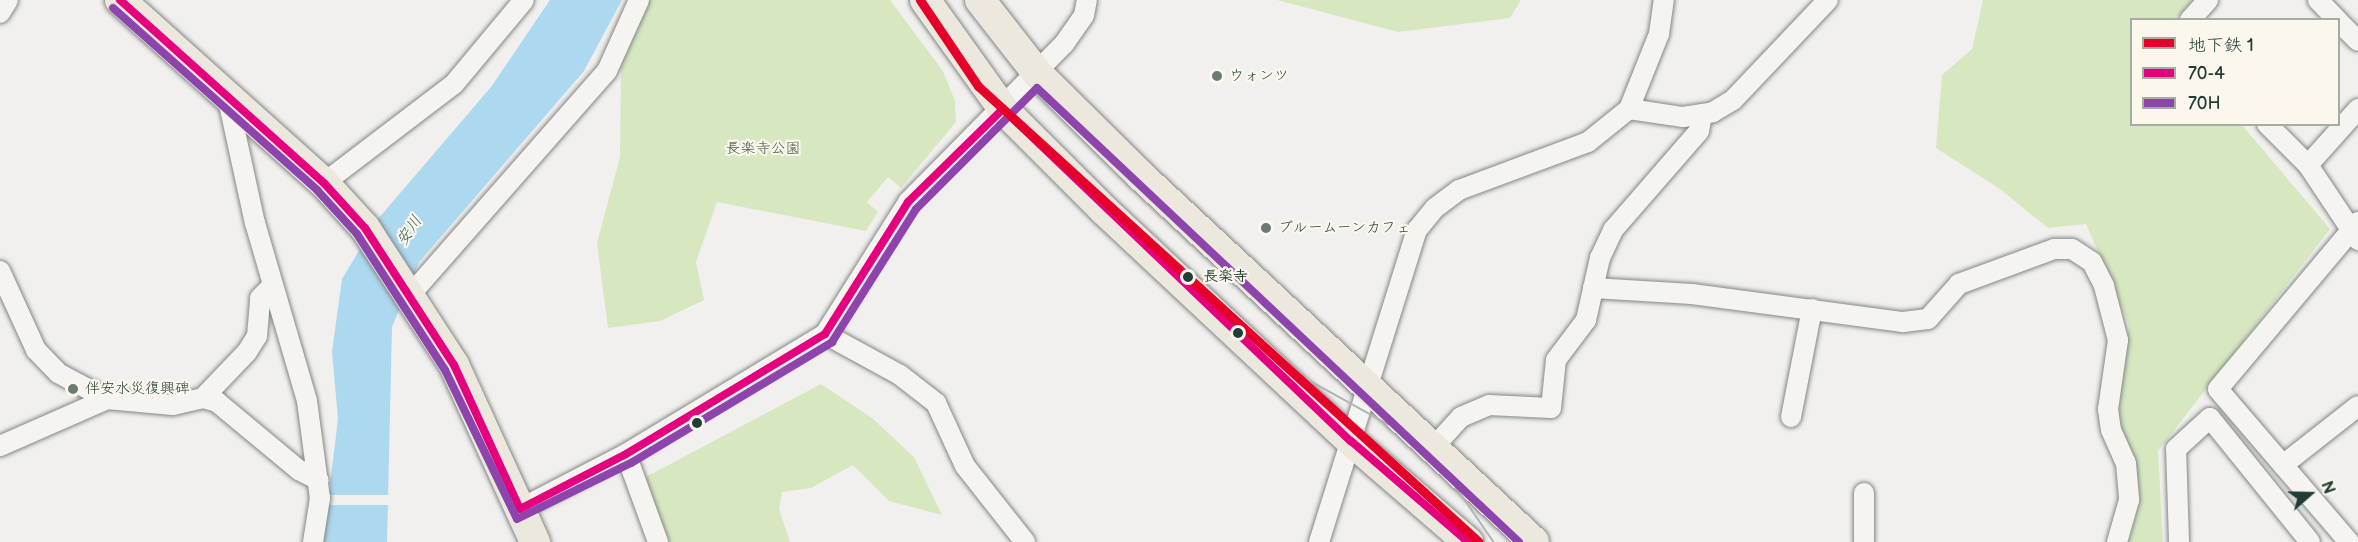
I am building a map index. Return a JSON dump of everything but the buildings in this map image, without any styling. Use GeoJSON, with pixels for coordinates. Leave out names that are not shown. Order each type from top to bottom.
{"type":"FeatureCollection","features":[{"type":"Feature","properties":{"kind":"main road"},"geometry":{"type":"LineString","coordinates":[[120,0],[324,183],[365,228],[411,294],[454,365],[536,542]]}},
{"type":"Feature","properties":{"kind":"main road"},"geometry":{"type":"LineString","coordinates":[[925,0],[1003,109],[1351,441],[1468,542]]}},
{"type":"Feature","properties":{"kind":"main road"},"geometry":{"type":"LineString","coordinates":[[980,0],[1037,73],[1366,389],[1534,542]]}},
{"type":"Feature","properties":{"kind":"street"},"geometry":{"type":"LineString","coordinates":[[0,12],[9,0]]}},
{"type":"Feature","properties":{"kind":"street"},"geometry":{"type":"LineString","coordinates":[[324,183],[454,84],[524,0]]}},
{"type":"Feature","properties":{"kind":"street"},"geometry":{"type":"LineString","coordinates":[[411,294],[608,71],[639,0]]}},
{"type":"Feature","properties":{"kind":"street"},"geometry":{"type":"LineString","coordinates":[[520,508],[626,454],[825,334],[908,202],[1037,73],[1084,15],[1087,0]]}},
{"type":"Feature","properties":{"kind":"street"},"geometry":{"type":"LineString","coordinates":[[1319,542],[1417,230],[1434,208],[1459,189],[1588,142],[1629,109],[1659,34],[1664,0]]}},
{"type":"Feature","properties":{"kind":"street"},"geometry":{"type":"LineString","coordinates":[[1629,109],[1683,117],[1701,114],[1733,100],[1828,0]]}},
{"type":"Feature","properties":{"kind":"street"},"geometry":{"type":"LineString","coordinates":[[2192,18],[2208,0]]}},
{"type":"Feature","properties":{"kind":"street"},"geometry":{"type":"LineString","coordinates":[[2318,0],[2336,18]]}},
{"type":"Feature","properties":{"kind":"street"},"geometry":{"type":"LineString","coordinates":[[2340,22],[2358,41]]}},
{"type":"Feature","properties":{"kind":"street"},"geometry":{"type":"LineString","coordinates":[[227,95],[272,286],[307,401],[319,480],[313,542]]}},
{"type":"Feature","properties":{"kind":"street"},"geometry":{"type":"LineString","coordinates":[[2308,165],[2358,109]]}},
{"type":"Feature","properties":{"kind":"street"},"geometry":{"type":"LineString","coordinates":[[1432,449],[1461,417],[1489,405],[1551,408],[1556,360],[1587,320],[1593,288],[1613,230],[1699,131],[1701,114]]}},
{"type":"Feature","properties":{"kind":"street"},"geometry":{"type":"LineString","coordinates":[[2269,126],[2308,165],[2355,231],[2218,389],[2349,542]]}},
{"type":"Feature","properties":{"kind":"street"},"geometry":{"type":"LineString","coordinates":[[1593,288],[1812,309],[1903,322],[1928,319],[1959,284],[2054,249],[2084,255],[2104,286],[2118,340],[2108,409],[2111,430],[2126,464],[2129,500],[2117,542]]}},
{"type":"Feature","properties":{"kind":"street"},"geometry":{"type":"LineString","coordinates":[[0,271],[36,350],[58,373],[107,399],[173,405],[203,398],[216,402],[299,470],[319,480]]}},
{"type":"Feature","properties":{"kind":"street"},"geometry":{"type":"LineString","coordinates":[[203,398],[248,352],[257,336],[260,298],[272,286]]}},
{"type":"Feature","properties":{"kind":"street"},"geometry":{"type":"LineString","coordinates":[[1791,417],[1812,309]]}},
{"type":"Feature","properties":{"kind":"street"},"geometry":{"type":"LineString","coordinates":[[825,334],[900,375],[936,403],[965,466],[1025,542]]}},
{"type":"Feature","properties":{"kind":"street"},"geometry":{"type":"LineString","coordinates":[[0,446],[107,399]]}},
{"type":"Feature","properties":{"kind":"street"},"geometry":{"type":"LineString","coordinates":[[2283,465],[2358,406]]}},
{"type":"Feature","properties":{"kind":"street"},"geometry":{"type":"LineString","coordinates":[[2179,542],[2176,449],[2210,418],[2310,542]]}},
{"type":"Feature","properties":{"kind":"street"},"geometry":{"type":"LineString","coordinates":[[626,454],[658,542]]}},
{"type":"Feature","properties":{"kind":"street"},"geometry":{"type":"LineString","coordinates":[[1864,493],[1864,542]]}},
{"type":"Feature","properties":{"kind":"green space","name":"長楽寺公園"},"geometry":{"type":"Polygon","coordinates":[[[647,0],[890,0],[943,71],[955,101],[956,122],[901,188],[888,177],[867,202],[878,212],[866,231],[717,202],[696,262],[704,300],[660,321],[608,328],[597,243],[620,157],[621,62],[647,0]]]}},
{"type":"Feature","properties":{"kind":"green space"},"geometry":{"type":"Polygon","coordinates":[[[1277,0],[1521,0],[1510,18],[1398,32],[1277,0]]]}},
{"type":"Feature","properties":{"kind":"green space"},"geometry":{"type":"Polygon","coordinates":[[[1983,0],[2192,0],[2177,18],[2130,18],[2130,126],[2243,126],[2330,229],[2158,451],[2163,542],[2129,542],[2140,500],[2118,414],[2129,325],[2086,224],[2048,228],[2000,189],[1936,148],[1942,75],[1972,49],[1983,0]]]}},
{"type":"Feature","properties":{"kind":"green space"},"geometry":{"type":"Polygon","coordinates":[[[821,384],[872,418],[914,457],[942,515],[889,501],[853,465],[811,488],[782,492],[779,509],[790,542],[670,542],[644,478],[821,384]]]}},
{"type":"Feature","properties":{"kind":"water","name":"安川"},"geometry":{"type":"Polygon","coordinates":[[[550,0],[622,0],[584,71],[419,262],[392,327],[387,542],[323,542],[338,419],[332,352],[342,279],[378,219],[491,87],[550,0]]]}},
{"type":"Feature","properties":{"kind":"pier"},"geometry":{"type":"Polygon","coordinates":[[[327,495],[391,495],[391,505],[326,505],[327,495]]]}},
{"type":"Feature","properties":{"kind":"tram line"},"geometry":{"type":"LineString","coordinates":[[1285,367],[1388,424]]}},
{"type":"Feature","properties":{"kind":"tram line"},"geometry":{"type":"LineString","coordinates":[[1456,487],[1494,542]]}},
{"type":"Feature","properties":{"kind":"metro line","name":"1"},"geometry":{"type":"LineString","coordinates":[[920,0],[978,86],[1479,542]]}},
{"type":"Feature","properties":{"kind":"transit line","name":"70-4"},"geometry":{"type":"LineString","coordinates":[[120,0],[324,183],[365,228],[454,365],[520,509]]}},
{"type":"Feature","properties":{"kind":"transit line","name":"70H"},"geometry":{"type":"LineString","coordinates":[[113,8],[317,190],[357,234],[445,370],[517,519],[631,463],[832,342],[916,209],[1037,88],[1519,542]]}},
{"type":"Feature","properties":{"kind":"transit line","name":"70-4"},"geometry":{"type":"LineString","coordinates":[[1003,109],[1351,441],[1468,542]]}},
{"type":"Feature","properties":{"kind":"transit line","name":"70-4"},"geometry":{"type":"LineString","coordinates":[[520,509],[626,454],[825,334],[908,202],[1003,109]]}},
{"type":"Feature","properties":{"kind":"place","name":"ウォンツ"},"geometry":{"type":"Point","coordinates":[1217,76]}},
{"type":"Feature","properties":{"kind":"place","name":"ブルームーンカフェ"},"geometry":{"type":"Point","coordinates":[1266,228]}},
{"type":"Feature","properties":{"kind":"place","name":"長楽寺"},"geometry":{"type":"Point","coordinates":[1188,277]}},
{"type":"Feature","properties":{"kind":"place","name":"伴安水災復興碑"},"geometry":{"type":"Point","coordinates":[73,389]}}]}
